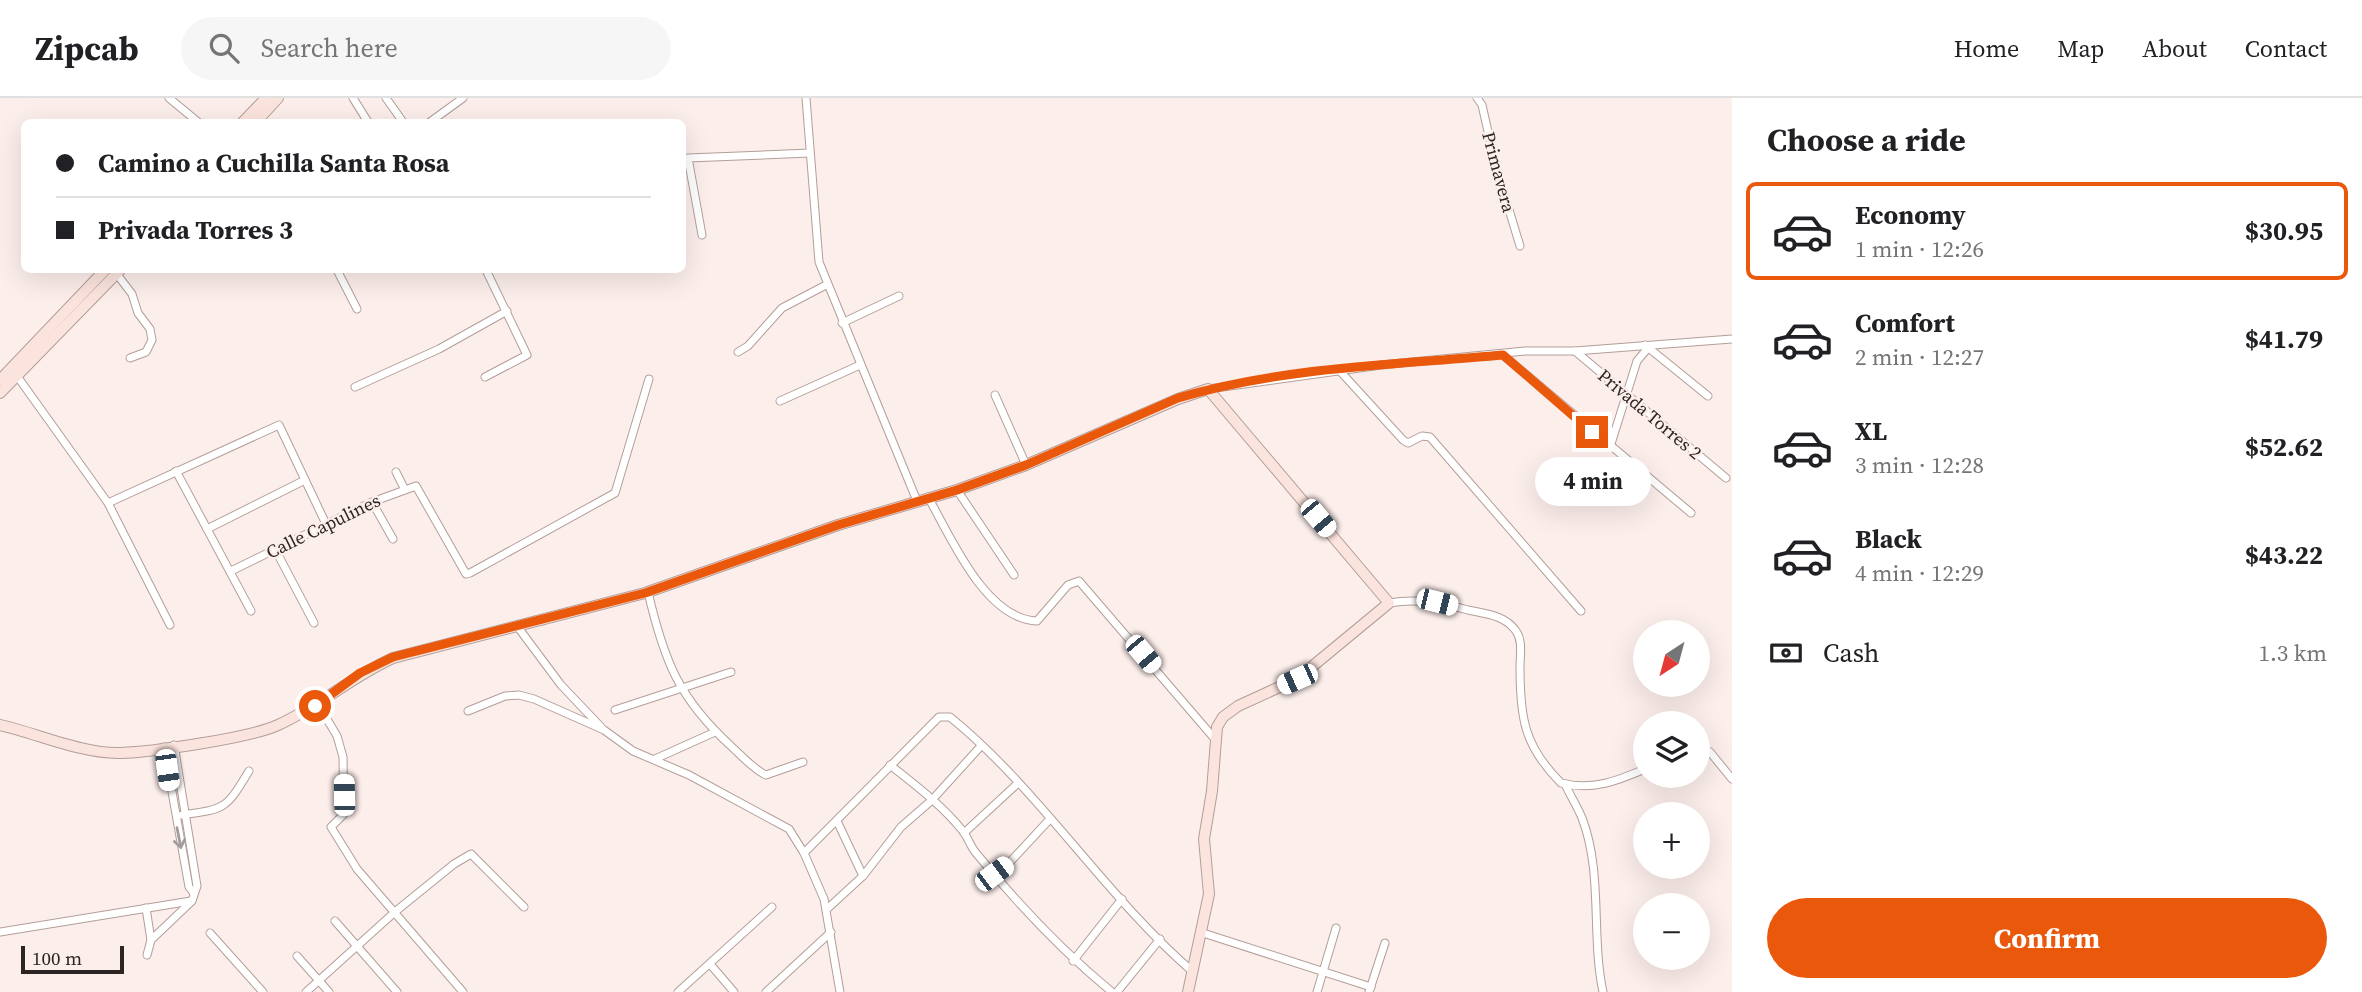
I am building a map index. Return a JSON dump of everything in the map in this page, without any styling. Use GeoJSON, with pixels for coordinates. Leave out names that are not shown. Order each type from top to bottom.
{"type":"FeatureCollection","features":[{"type":"Feature","properties":{"kind":"street"},"geometry":{"type":"LineString","coordinates":[[169,98],[194,119]]}},
{"type":"Feature","properties":{"kind":"street"},"geometry":{"type":"LineString","coordinates":[[246,119],[266,98]]}},
{"type":"Feature","properties":{"kind":"street"},"geometry":{"type":"LineString","coordinates":[[259,119],[278,98]]}},
{"type":"Feature","properties":{"kind":"street"},"geometry":{"type":"LineString","coordinates":[[353,98],[366,119]]}},
{"type":"Feature","properties":{"kind":"street"},"geometry":{"type":"LineString","coordinates":[[386,98],[401,119]]}},
{"type":"Feature","properties":{"kind":"street"},"geometry":{"type":"LineString","coordinates":[[434,119],[463,98]]}},
{"type":"Feature","properties":{"kind":"street"},"geometry":{"type":"LineString","coordinates":[[806,98],[819,262],[860,365],[922,499],[985,594],[1027,621],[1037,621],[1068,584],[1079,581],[1214,738]]}},
{"type":"Feature","properties":{"kind":"street","name":"Primavera"},"geometry":{"type":"LineString","coordinates":[[1477,98],[1482,105],[1496,167],[1520,246]]}},
{"type":"Feature","properties":{"kind":"street"},"geometry":{"type":"LineString","coordinates":[[702,235],[688,158],[810,153]]}},
{"type":"Feature","properties":{"kind":"street"},"geometry":{"type":"LineString","coordinates":[[0,393],[112,273]]}},
{"type":"Feature","properties":{"kind":"street"},"geometry":{"type":"LineString","coordinates":[[0,380],[112,273]]}},
{"type":"Feature","properties":{"kind":"street"},"geometry":{"type":"LineString","coordinates":[[116,273],[132,294],[138,313],[150,329],[152,340],[146,352],[130,358]]}},
{"type":"Feature","properties":{"kind":"street"},"geometry":{"type":"LineString","coordinates":[[339,273],[357,309]]}},
{"type":"Feature","properties":{"kind":"street"},"geometry":{"type":"LineString","coordinates":[[485,377],[527,355],[488,273]]}},
{"type":"Feature","properties":{"kind":"street"},"geometry":{"type":"LineString","coordinates":[[738,352],[748,346],[782,307],[826,285]]}},
{"type":"Feature","properties":{"kind":"street"},"geometry":{"type":"LineString","coordinates":[[842,323],[899,296]]}},
{"type":"Feature","properties":{"kind":"street"},"geometry":{"type":"LineString","coordinates":[[355,387],[439,349],[508,311]]}},
{"type":"Feature","properties":{"kind":"street"},"geometry":{"type":"LineString","coordinates":[[0,724],[65,743],[118,753],[275,727],[318,704],[360,673],[393,657],[648,592],[1026,465],[1178,398],[1208,389],[1339,370],[1525,351],[1575,351],[1732,339]]}},
{"type":"Feature","properties":{"kind":"street"},"geometry":{"type":"LineString","coordinates":[[1609,447],[1625,391],[1646,346]]}},
{"type":"Feature","properties":{"kind":"street"},"geometry":{"type":"LineString","coordinates":[[1646,346],[1708,396]]}},
{"type":"Feature","properties":{"kind":"street","name":"Privada Torres 2"},"geometry":{"type":"LineString","coordinates":[[1575,351],[1726,478]]}},
{"type":"Feature","properties":{"kind":"street"},"geometry":{"type":"LineString","coordinates":[[1503,355],[1609,447],[1691,513]]}},
{"type":"Feature","properties":{"kind":"street"},"geometry":{"type":"LineString","coordinates":[[780,401],[860,365]]}},
{"type":"Feature","properties":{"kind":"street"},"geometry":{"type":"LineString","coordinates":[[1339,370],[1403,440],[1408,443],[1422,436],[1430,437],[1581,611]]}},
{"type":"Feature","properties":{"kind":"street"},"geometry":{"type":"LineString","coordinates":[[17,376],[108,503],[170,625]]}},
{"type":"Feature","properties":{"kind":"street","name":"Calle Capulines"},"geometry":{"type":"LineString","coordinates":[[230,571],[372,502],[404,488],[416,486],[466,574],[615,493],[649,379]]}},
{"type":"Feature","properties":{"kind":"street"},"geometry":{"type":"LineString","coordinates":[[1208,389],[1389,603]]}},
{"type":"Feature","properties":{"kind":"street"},"geometry":{"type":"LineString","coordinates":[[995,396],[1026,465]]}},
{"type":"Feature","properties":{"kind":"street"},"geometry":{"type":"LineString","coordinates":[[108,503],[279,425],[326,524]]}},
{"type":"Feature","properties":{"kind":"street"},"geometry":{"type":"LineString","coordinates":[[176,471],[251,611]]}},
{"type":"Feature","properties":{"kind":"street"},"geometry":{"type":"LineString","coordinates":[[396,472],[404,488]]}},
{"type":"Feature","properties":{"kind":"street"},"geometry":{"type":"LineString","coordinates":[[207,529],[305,480]]}},
{"type":"Feature","properties":{"kind":"street"},"geometry":{"type":"LineString","coordinates":[[957,490],[1014,575]]}},
{"type":"Feature","properties":{"kind":"street"},"geometry":{"type":"LineString","coordinates":[[372,502],[393,539]]}},
{"type":"Feature","properties":{"kind":"street"},"geometry":{"type":"LineString","coordinates":[[275,549],[314,623]]}},
{"type":"Feature","properties":{"kind":"street"},"geometry":{"type":"LineString","coordinates":[[648,592],[660,645],[680,690],[715,732],[766,775],[803,762]]}},
{"type":"Feature","properties":{"kind":"street"},"geometry":{"type":"LineString","coordinates":[[1188,992],[1203,933],[1209,894],[1204,839],[1212,791],[1214,738],[1223,717],[1297,679],[1389,603],[1411,599],[1437,602],[1500,617],[1511,625],[1521,645],[1520,706],[1525,732],[1538,756],[1565,784],[1583,820],[1593,874],[1598,969],[1603,992]]}},
{"type":"Feature","properties":{"kind":"street"},"geometry":{"type":"LineString","coordinates":[[517,626],[561,685],[604,730],[633,751],[655,759],[789,829],[804,853],[827,909],[840,992]]}},
{"type":"Feature","properties":{"kind":"street"},"geometry":{"type":"LineString","coordinates":[[615,710],[731,672]]}},
{"type":"Feature","properties":{"kind":"street"},"geometry":{"type":"LineString","coordinates":[[468,711],[505,696],[519,695],[604,730]]}},
{"type":"Feature","properties":{"kind":"street"},"geometry":{"type":"LineString","coordinates":[[318,704],[337,736],[343,757],[344,814],[331,827],[334,836],[357,869],[396,911],[463,992]]}},
{"type":"Feature","properties":{"kind":"street"},"geometry":{"type":"LineString","coordinates":[[804,853],[890,765],[944,715],[959,724],[1017,784],[1193,973]]}},
{"type":"Feature","properties":{"kind":"street"},"geometry":{"type":"LineString","coordinates":[[655,759],[715,732]]}},
{"type":"Feature","properties":{"kind":"street"},"geometry":{"type":"LineString","coordinates":[[151,940],[192,901],[197,886],[169,746]]}},
{"type":"Feature","properties":{"kind":"street"},"geometry":{"type":"LineString","coordinates":[[169,746],[174,815],[188,887],[194,892]]}},
{"type":"Feature","properties":{"kind":"street"},"geometry":{"type":"LineString","coordinates":[[827,909],[863,876],[901,827],[932,800],[980,747]]}},
{"type":"Feature","properties":{"kind":"street"},"geometry":{"type":"LineString","coordinates":[[1710,752],[1732,779]]}},
{"type":"Feature","properties":{"kind":"street"},"geometry":{"type":"LineString","coordinates":[[890,765],[932,800],[964,833],[994,874],[1073,961],[1112,992]]}},
{"type":"Feature","properties":{"kind":"street"},"geometry":{"type":"LineString","coordinates":[[174,815],[223,808],[230,802],[249,771]]}},
{"type":"Feature","properties":{"kind":"street"},"geometry":{"type":"LineString","coordinates":[[1565,784],[1590,787],[1607,785],[1633,774]]}},
{"type":"Feature","properties":{"kind":"street"},"geometry":{"type":"LineString","coordinates":[[964,833],[1017,784]]}},
{"type":"Feature","properties":{"kind":"street"},"geometry":{"type":"LineString","coordinates":[[994,874],[1010,862],[1049,820]]}},
{"type":"Feature","properties":{"kind":"street"},"geometry":{"type":"LineString","coordinates":[[837,821],[863,876]]}},
{"type":"Feature","properties":{"kind":"street"},"geometry":{"type":"LineString","coordinates":[[306,992],[396,911],[454,864],[471,854],[524,907]]}},
{"type":"Feature","properties":{"kind":"street"},"geometry":{"type":"LineString","coordinates":[[1073,961],[1122,899]]}},
{"type":"Feature","properties":{"kind":"street"},"geometry":{"type":"LineString","coordinates":[[0,932],[192,901]]}},
{"type":"Feature","properties":{"kind":"street"},"geometry":{"type":"LineString","coordinates":[[678,992],[772,907]]}},
{"type":"Feature","properties":{"kind":"street"},"geometry":{"type":"LineString","coordinates":[[146,908],[151,940],[147,955]]}},
{"type":"Feature","properties":{"kind":"street"},"geometry":{"type":"LineString","coordinates":[[335,921],[397,992]]}},
{"type":"Feature","properties":{"kind":"street"},"geometry":{"type":"LineString","coordinates":[[1317,992],[1336,928]]}},
{"type":"Feature","properties":{"kind":"street"},"geometry":{"type":"LineString","coordinates":[[765,992],[831,932]]}},
{"type":"Feature","properties":{"kind":"street"},"geometry":{"type":"LineString","coordinates":[[210,933],[263,992]]}},
{"type":"Feature","properties":{"kind":"street"},"geometry":{"type":"LineString","coordinates":[[1203,933],[1370,990],[1385,943]]}},
{"type":"Feature","properties":{"kind":"street"},"geometry":{"type":"LineString","coordinates":[[1117,992],[1160,939]]}},
{"type":"Feature","properties":{"kind":"street"},"geometry":{"type":"LineString","coordinates":[[297,956],[329,992]]}},
{"type":"Feature","properties":{"kind":"street"},"geometry":{"type":"LineString","coordinates":[[709,964],[734,992]]}},
{"type":"Feature","properties":{"kind":"route"},"geometry":{"type":"LineString","coordinates":[[315,706],[360,673],[393,657],[645,593],[838,525],[1002,475],[1178,398],[1208,389],[1278,377],[1381,365],[1503,355],[1592,432]]}}]}
